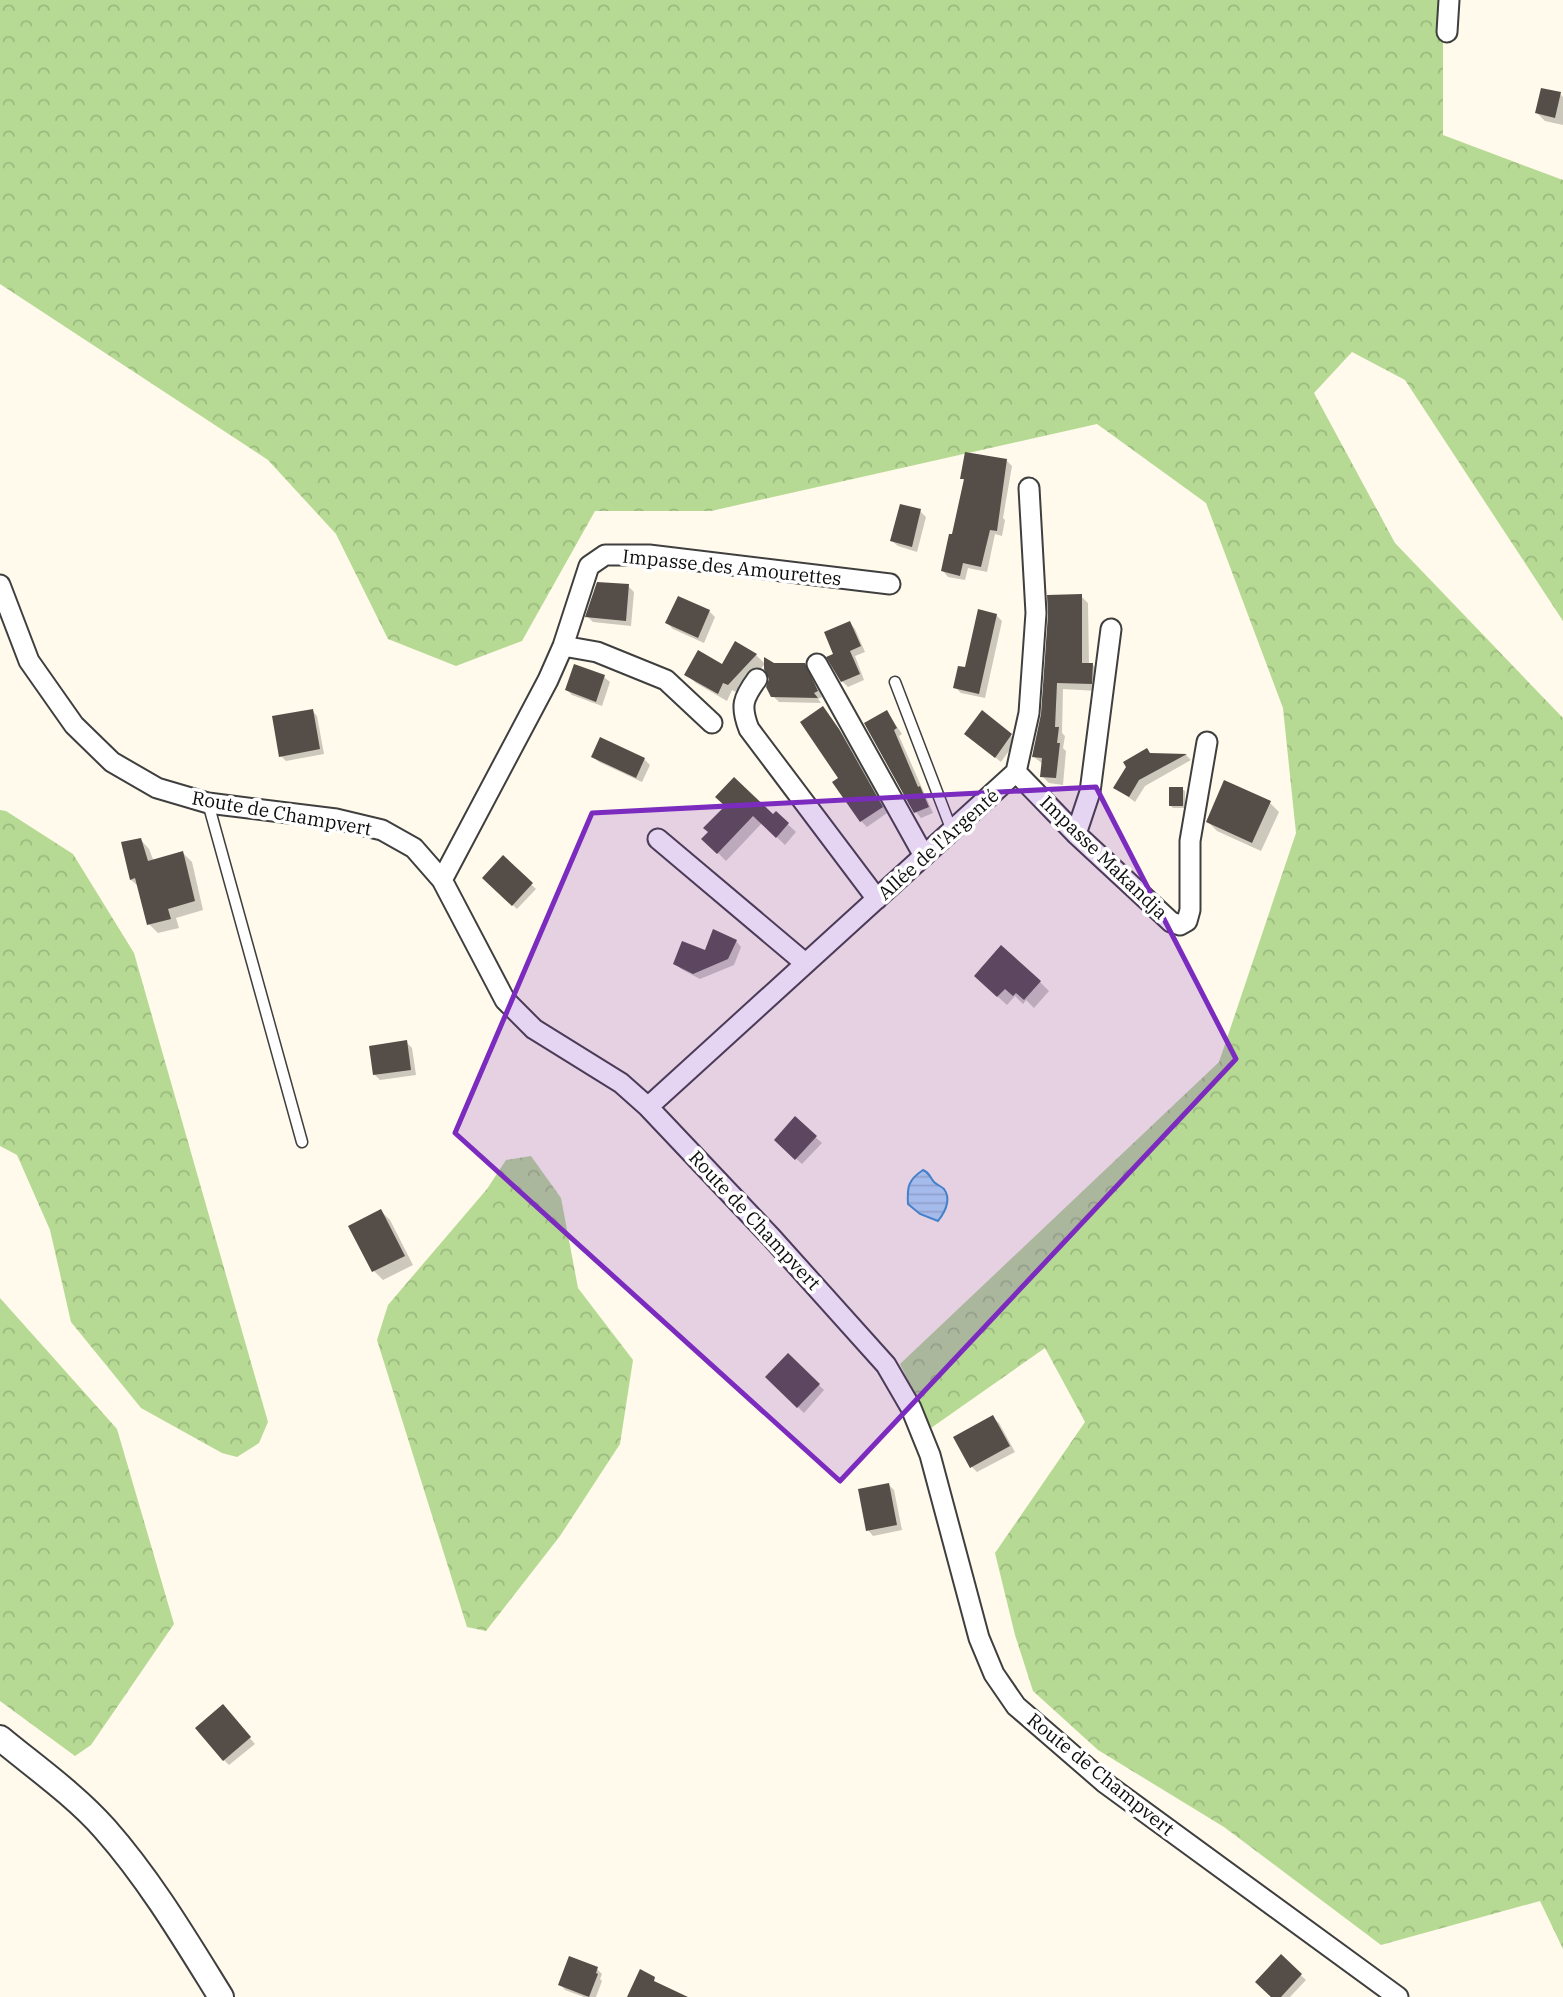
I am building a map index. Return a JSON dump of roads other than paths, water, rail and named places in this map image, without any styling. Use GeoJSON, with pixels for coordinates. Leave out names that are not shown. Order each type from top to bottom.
{"type":"FeatureCollection","features":[{"type":"Feature","properties":{"kind":"street"},"geometry":{"type":"LineString","coordinates":[[1447,32],[1449,0]]}},
{"type":"Feature","properties":{"kind":"street"},"geometry":{"type":"LineString","coordinates":[[1016,772],[1029,713],[1036,614],[1029,488]]}},
{"type":"Feature","properties":{"kind":"street","name":"Impasse des Amourettes"},"geometry":{"type":"LineString","coordinates":[[442,880],[564,646],[589,565],[604,555],[649,555],[890,584]]}},
{"type":"Feature","properties":{"kind":"street","name":"Route de Champvert"},"geometry":{"type":"LineString","coordinates":[[0,585],[29,661],[75,725],[112,762],[158,788],[208,803],[336,819],[382,830],[414,848],[442,880],[505,1000],[534,1029],[621,1083],[648,1107],[772,1238],[886,1365],[911,1408],[930,1455],[979,1638],[994,1674],[1016,1706],[1105,1783],[1398,1997]]}},
{"type":"Feature","properties":{"kind":"street"},"geometry":{"type":"LineString","coordinates":[[1076,834],[1090,792],[1111,629]]}},
{"type":"Feature","properties":{"kind":"street"},"geometry":{"type":"LineString","coordinates":[[564,646],[597,652],[666,680],[712,723]]}},
{"type":"Feature","properties":{"kind":"street"},"geometry":{"type":"LineString","coordinates":[[817,664],[924,856]]}},
{"type":"Feature","properties":{"kind":"street"},"geometry":{"type":"LineString","coordinates":[[757,679],[745,695],[743,713],[749,729],[877,899]]}},
{"type":"Feature","properties":{"kind":"street","name":"Impasse Makandja"},"geometry":{"type":"LineString","coordinates":[[1016,772],[1076,834],[1171,922],[1180,925],[1187,921],[1191,910],[1190,841],[1207,742]]}},
{"type":"Feature","properties":{"kind":"street","name":"Allée de l'Argenté"},"geometry":{"type":"LineString","coordinates":[[648,1107],[1016,772]]}},
{"type":"Feature","properties":{"kind":"street"},"geometry":{"type":"LineString","coordinates":[[658,839],[805,963]]}},
{"type":"Feature","properties":{"kind":"street"},"geometry":{"type":"LineString","coordinates":[[0,1738],[76,1801],[105,1829],[166,1909],[221,1997]]}},
{"type":"Feature","properties":{"kind":"lane"},"geometry":{"type":"LineString","coordinates":[[895,682],[951,831]]}},
{"type":"Feature","properties":{"kind":"lane"},"geometry":{"type":"LineString","coordinates":[[208,803],[302,1142]]}},
{"type":"Feature","properties":{"kind":"water"},"geometry":{"type":"Polygon","coordinates":[[[923,1170],[946,1193],[947,1206],[938,1221],[920,1214],[908,1204],[910,1184],[923,1170]]]}}]}
